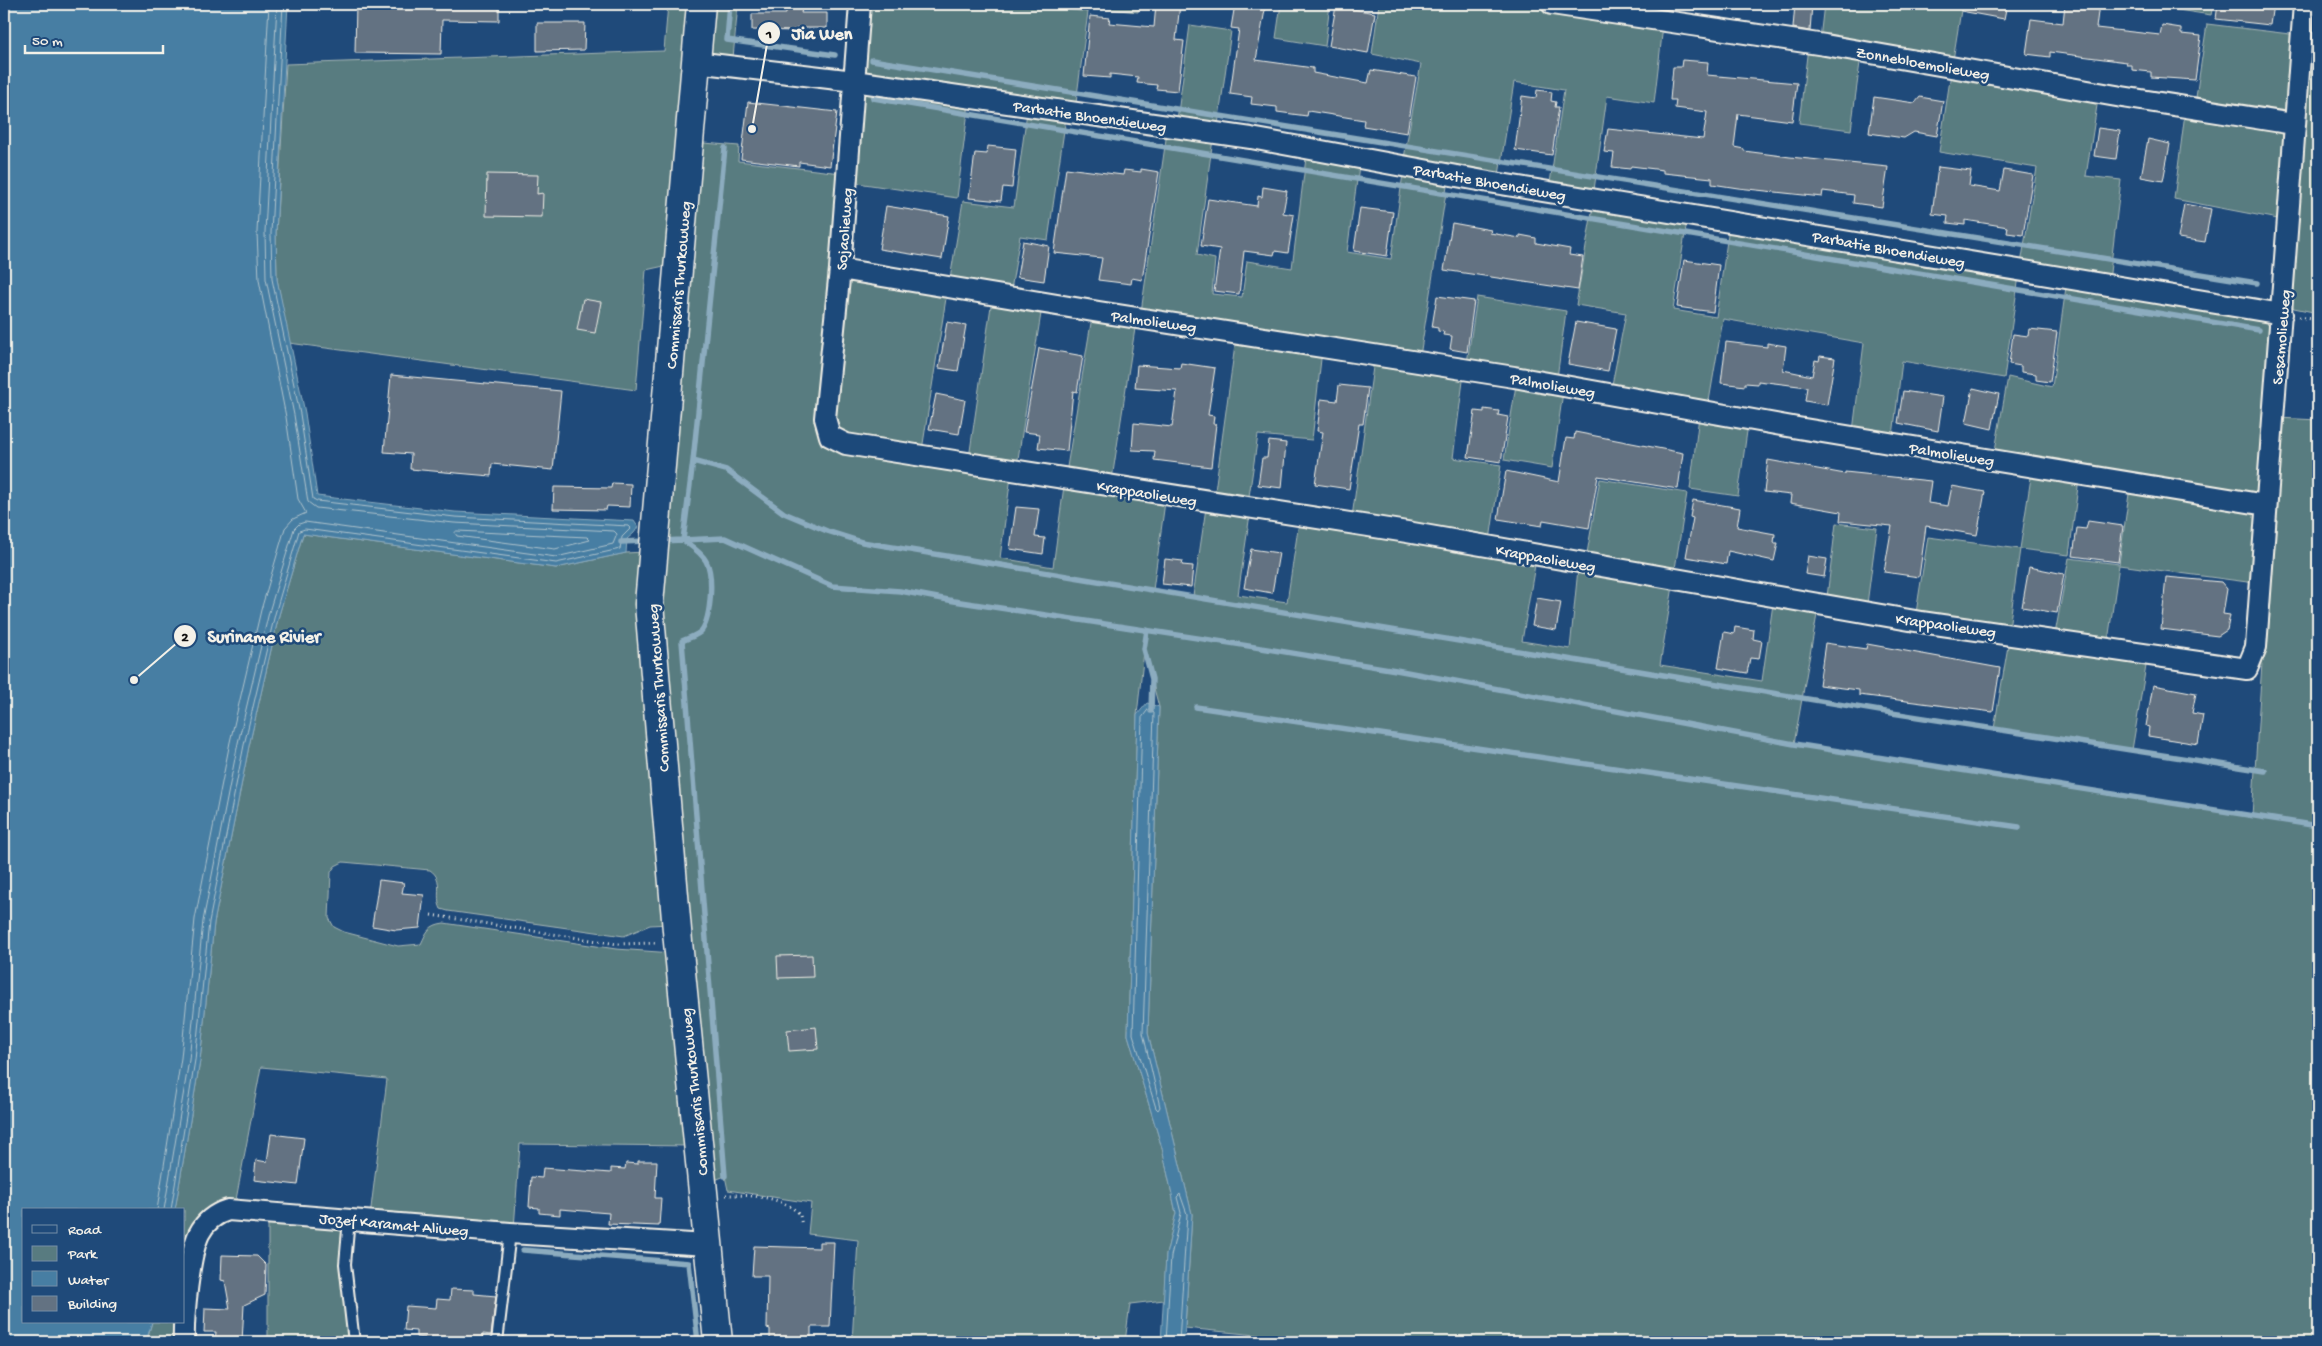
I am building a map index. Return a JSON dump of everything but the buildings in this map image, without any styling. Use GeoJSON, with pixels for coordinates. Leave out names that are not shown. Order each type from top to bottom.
{"type":"FeatureCollection","features":[{"type":"Feature","properties":{"kind":"main road","name":"Commissaris Thurkowweg"},"geometry":{"type":"LineString","coordinates":[[700,4],[654,567],[649,604],[678,942],[718,1342]]}},
{"type":"Feature","properties":{"kind":"street","name":"Sojaolieweg"},"geometry":{"type":"LineString","coordinates":[[846,444],[830,436],[825,418],[840,268],[860,4]]}},
{"type":"Feature","properties":{"kind":"street","name":"Zonnebloemolieweg"},"geometry":{"type":"LineString","coordinates":[[1552,4],[1825,45],[2122,97],[2294,124]]}},
{"type":"Feature","properties":{"kind":"street","name":"Sesamolieweg"},"geometry":{"type":"LineString","coordinates":[[2247,669],[2256,648],[2304,4]]}},
{"type":"Feature","properties":{"kind":"street","name":"Parbatie Bhoendieweg"},"geometry":{"type":"LineString","coordinates":[[696,62],[854,81],[1251,138],[1489,182],[2282,314]]}},
{"type":"Feature","properties":{"kind":"street","name":"Palmolieweg"},"geometry":{"type":"LineString","coordinates":[[840,268],[1099,312],[1387,356],[1798,428],[2266,505]]}},
{"type":"Feature","properties":{"kind":"street","name":"Krappaolieweg"},"geometry":{"type":"LineString","coordinates":[[846,444],[1407,532],[1921,622],[2247,669]]}},
{"type":"Feature","properties":{"kind":"street","name":"Jozef Karamat Aliweg"},"geometry":{"type":"LineString","coordinates":[[184,1342],[193,1252],[199,1234],[207,1222],[218,1213],[228,1210],[510,1233],[708,1245]]}},
{"type":"Feature","properties":{"kind":"lane"},"geometry":{"type":"LineString","coordinates":[[349,1219],[345,1264],[354,1342]]}},
{"type":"Feature","properties":{"kind":"lane"},"geometry":{"type":"LineString","coordinates":[[496,1342],[510,1233]]}},
{"type":"Feature","properties":{"kind":"path"},"geometry":{"type":"LineString","coordinates":[[431,915],[617,944],[678,942]]}},
{"type":"Feature","properties":{"kind":"path"},"geometry":{"type":"LineString","coordinates":[[703,1194],[750,1196],[787,1204],[800,1215],[802,1226]]}},
{"type":"Feature","properties":{"kind":"green space"},"geometry":{"type":"Polygon","coordinates":[[[668,4],[693,4],[669,259],[664,266],[646,270],[636,390],[289,343],[277,279],[276,233],[286,64],[664,51],[668,4]]]}},
{"type":"Feature","properties":{"kind":"green space"},"geometry":{"type":"Polygon","coordinates":[[[709,4],[738,4],[733,58],[711,54],[706,43],[709,4]]]}},
{"type":"Feature","properties":{"kind":"green space"},"geometry":{"type":"Polygon","coordinates":[[[866,4],[1028,4],[1088,12],[1076,103],[868,75],[865,72],[866,4]]]}},
{"type":"Feature","properties":{"kind":"green space"},"geometry":{"type":"Polygon","coordinates":[[[1091,4],[1139,4],[1138,12],[1091,7],[1091,4]]]}},
{"type":"Feature","properties":{"kind":"green space"},"geometry":{"type":"Polygon","coordinates":[[[1281,4],[1330,4],[1325,46],[1276,38],[1281,4]]]}},
{"type":"Feature","properties":{"kind":"green space"},"geometry":{"type":"Polygon","coordinates":[[[1379,4],[1524,4],[1663,26],[1654,103],[1607,96],[1594,190],[1550,183],[1564,90],[1514,82],[1499,175],[1404,158],[1421,64],[1372,54],[1379,4]]]}},
{"type":"Feature","properties":{"kind":"green space"},"geometry":{"type":"Polygon","coordinates":[[[1824,4],[1962,4],[1953,60],[1820,39],[1824,4]]]}},
{"type":"Feature","properties":{"kind":"green space"},"geometry":{"type":"Polygon","coordinates":[[[2138,4],[2213,4],[2211,15],[2138,4]]]}},
{"type":"Feature","properties":{"kind":"green space"},"geometry":{"type":"Polygon","coordinates":[[[2310,4],[2318,4],[2318,313],[2294,308],[2288,302],[2310,4]]]}},
{"type":"Feature","properties":{"kind":"green space"},"geometry":{"type":"Polygon","coordinates":[[[2207,24],[2298,35],[2290,107],[2280,115],[2195,104],[2207,24]]]}},
{"type":"Feature","properties":{"kind":"green space"},"geometry":{"type":"Polygon","coordinates":[[[1190,25],[1231,31],[1218,125],[1177,120],[1190,25]]]}},
{"type":"Feature","properties":{"kind":"green space"},"geometry":{"type":"Polygon","coordinates":[[[1808,47],[1861,55],[1851,130],[1799,123],[1808,47]]]}},
{"type":"Feature","properties":{"kind":"green space"},"geometry":{"type":"Polygon","coordinates":[[[1951,73],[2098,99],[2086,176],[2121,180],[2109,281],[2021,264],[2037,168],[1939,152],[1951,73]]]}},
{"type":"Feature","properties":{"kind":"green space"},"geometry":{"type":"Polygon","coordinates":[[[867,92],[969,103],[957,198],[851,182],[862,94],[867,92]]]}},
{"type":"Feature","properties":{"kind":"green space"},"geometry":{"type":"Polygon","coordinates":[[[1027,112],[1066,117],[1048,240],[1020,236],[1011,290],[950,279],[963,201],[1014,207],[1027,112]]]}},
{"type":"Feature","properties":{"kind":"green space"},"geometry":{"type":"Polygon","coordinates":[[[2185,113],[2276,129],[2282,134],[2286,143],[2283,220],[2174,199],[2185,113]]]}},
{"type":"Feature","properties":{"kind":"green space"},"geometry":{"type":"Polygon","coordinates":[[[1167,132],[1213,139],[1197,255],[1215,259],[1212,294],[1242,297],[1247,261],[1292,268],[1306,158],[1359,166],[1347,252],[1391,259],[1403,174],[1448,180],[1420,356],[1141,312],[1167,132]]]}},
{"type":"Feature","properties":{"kind":"green space"},"geometry":{"type":"Polygon","coordinates":[[[704,143],[739,146],[738,161],[841,173],[820,417],[821,445],[1011,476],[1000,558],[1053,567],[1064,486],[1165,502],[1153,590],[1193,596],[1206,508],[1250,514],[1238,595],[1287,602],[1299,522],[1536,559],[1522,641],[1570,649],[1578,569],[1673,586],[1660,665],[1762,681],[1773,604],[1818,609],[1794,744],[2252,816],[2278,418],[2318,420],[2318,1342],[1328,1342],[1185,1328],[1192,1214],[1148,1033],[1159,707],[1144,651],[1137,715],[1128,1035],[1162,1148],[1176,1213],[1166,1255],[1164,1300],[1130,1304],[1125,1342],[852,1342],[858,1240],[808,1234],[811,1203],[728,1190],[725,1176],[710,1182],[657,630],[699,147],[704,143]]]}},
{"type":"Feature","properties":{"kind":"green space"},"geometry":{"type":"Polygon","coordinates":[[[1593,206],[1687,221],[1673,310],[1716,317],[1729,227],[2019,276],[2004,378],[1902,361],[1893,436],[1853,431],[1864,343],[1723,319],[1708,407],[1611,390],[1626,313],[1576,305],[1593,206]]]}},
{"type":"Feature","properties":{"kind":"green space"},"geometry":{"type":"Polygon","coordinates":[[[851,279],[947,292],[922,450],[860,441],[839,430],[833,421],[846,283],[851,279]]]}},
{"type":"Feature","properties":{"kind":"green space"},"geometry":{"type":"Polygon","coordinates":[[[2066,287],[2263,320],[2269,326],[2273,334],[2259,492],[2254,494],[1994,456],[2008,377],[2052,387],[2066,287]]]}},
{"type":"Feature","properties":{"kind":"green space"},"geometry":{"type":"Polygon","coordinates":[[[1477,297],[1566,311],[1557,378],[1467,363],[1477,297]]]}},
{"type":"Feature","properties":{"kind":"green space"},"geometry":{"type":"Polygon","coordinates":[[[992,299],[1042,307],[1017,465],[969,458],[992,299]]]}},
{"type":"Feature","properties":{"kind":"green space"},"geometry":{"type":"Polygon","coordinates":[[[1092,317],[1136,322],[1112,479],[1066,473],[1092,317]]]}},
{"type":"Feature","properties":{"kind":"green space"},"geometry":{"type":"Polygon","coordinates":[[[1236,338],[1322,350],[1312,440],[1258,435],[1248,503],[1214,498],[1236,338]]]}},
{"type":"Feature","properties":{"kind":"green space"},"geometry":{"type":"Polygon","coordinates":[[[1374,360],[1464,373],[1453,458],[1501,465],[1490,540],[1352,517],[1374,360]]]}},
{"type":"Feature","properties":{"kind":"green space"},"geometry":{"type":"Polygon","coordinates":[[[1516,385],[1563,392],[1552,468],[1504,460],[1516,385]]]}},
{"type":"Feature","properties":{"kind":"green space"},"geometry":{"type":"Polygon","coordinates":[[[1699,416],[1748,424],[1738,496],[1690,489],[1699,416]]]}},
{"type":"Feature","properties":{"kind":"green space"},"geometry":{"type":"Polygon","coordinates":[[[2032,471],[2079,479],[2069,555],[2020,549],[2032,471]]]}},
{"type":"Feature","properties":{"kind":"green space"},"geometry":{"type":"Polygon","coordinates":[[[1600,479],[1687,493],[1674,575],[1586,559],[1600,479]]]}},
{"type":"Feature","properties":{"kind":"green space"},"geometry":{"type":"Polygon","coordinates":[[[2130,487],[2256,513],[2259,520],[2255,583],[2119,565],[2108,641],[2055,634],[2069,558],[2119,564],[2130,487]]]}},
{"type":"Feature","properties":{"kind":"green space"},"geometry":{"type":"Polygon","coordinates":[[[1836,523],[1877,528],[1867,604],[1827,597],[1836,523]]]}},
{"type":"Feature","properties":{"kind":"green space"},"geometry":{"type":"Polygon","coordinates":[[[303,534],[556,568],[626,553],[644,552],[669,924],[650,925],[624,936],[448,911],[441,909],[438,898],[437,878],[430,870],[343,862],[335,866],[331,872],[329,918],[334,927],[344,932],[398,946],[421,944],[429,929],[444,923],[616,949],[673,953],[691,1146],[520,1144],[514,1229],[370,1216],[387,1079],[261,1067],[235,1205],[224,1204],[185,1267],[185,1208],[175,1208],[200,1061],[214,923],[249,746],[279,615],[303,534]]]}},
{"type":"Feature","properties":{"kind":"green space"},"geometry":{"type":"Polygon","coordinates":[[[1928,537],[2020,549],[2009,628],[1916,613],[1928,537]]]}},
{"type":"Feature","properties":{"kind":"green space"},"geometry":{"type":"Polygon","coordinates":[[[2009,640],[2147,660],[2132,750],[1994,729],[2009,640]]]}},
{"type":"Feature","properties":{"kind":"green space"},"geometry":{"type":"Polygon","coordinates":[[[268,1218],[346,1222],[351,1342],[268,1342],[268,1218]]]}},
{"type":"Feature","properties":{"kind":"green space"},"geometry":{"type":"Polygon","coordinates":[[[151,1324],[180,1324],[180,1342],[146,1342],[151,1324]]]}},
{"type":"Feature","properties":{"kind":"water"},"geometry":{"type":"Polygon","coordinates":[[[4,4],[288,4],[276,233],[277,279],[305,413],[317,496],[455,512],[634,521],[638,527],[627,539],[626,553],[556,568],[303,534],[279,615],[249,746],[214,923],[200,1061],[175,1208],[22,1208],[22,1324],[151,1324],[146,1342],[4,1342],[4,4]]]}},
{"type":"Feature","properties":{"kind":"water"},"geometry":{"type":"Polygon","coordinates":[[[1147,703],[1159,707],[1148,1033],[1192,1214],[1184,1342],[1161,1342],[1166,1255],[1176,1213],[1162,1148],[1128,1035],[1137,715],[1147,703]]]}},
{"type":"Feature","properties":{"kind":"waterway"},"geometry":{"type":"LineString","coordinates":[[730,4],[727,40],[835,55]]}},
{"type":"Feature","properties":{"kind":"waterway"},"geometry":{"type":"LineString","coordinates":[[872,60],[2257,283]]}},
{"type":"Feature","properties":{"kind":"waterway"},"geometry":{"type":"LineString","coordinates":[[873,98],[2259,330]]}},
{"type":"Feature","properties":{"kind":"waterway"},"geometry":{"type":"LineString","coordinates":[[693,461],[725,148]]}},
{"type":"Feature","properties":{"kind":"waterway"},"geometry":{"type":"LineString","coordinates":[[725,1176],[682,641],[701,632],[708,616],[711,586],[706,561],[699,552],[683,540],[693,461],[726,470],[784,513],[827,531],[862,542],[1892,713],[2265,771]]}},
{"type":"Feature","properties":{"kind":"waterway"},"geometry":{"type":"LineString","coordinates":[[661,541],[725,538],[832,586],[900,591],[1230,643],[1396,670],[1794,744],[2318,826]]}},
{"type":"Feature","properties":{"kind":"waterway"},"geometry":{"type":"LineString","coordinates":[[621,542],[646,541]]}},
{"type":"Feature","properties":{"kind":"waterway"},"geometry":{"type":"LineString","coordinates":[[1147,630],[1144,649],[1152,679],[1151,711]]}},
{"type":"Feature","properties":{"kind":"waterway"},"geometry":{"type":"LineString","coordinates":[[1196,707],[2019,827]]}},
{"type":"Feature","properties":{"kind":"waterway"},"geometry":{"type":"LineString","coordinates":[[523,1250],[689,1263],[698,1342]]}},
{"type":"Feature","properties":{"kind":"place","name":"Jia Wen"},"geometry":{"type":"Point","coordinates":[752,129]}},
{"type":"Feature","properties":{"kind":"place","name":"Suriname Rivier"},"geometry":{"type":"Point","coordinates":[134,680]}}]}
